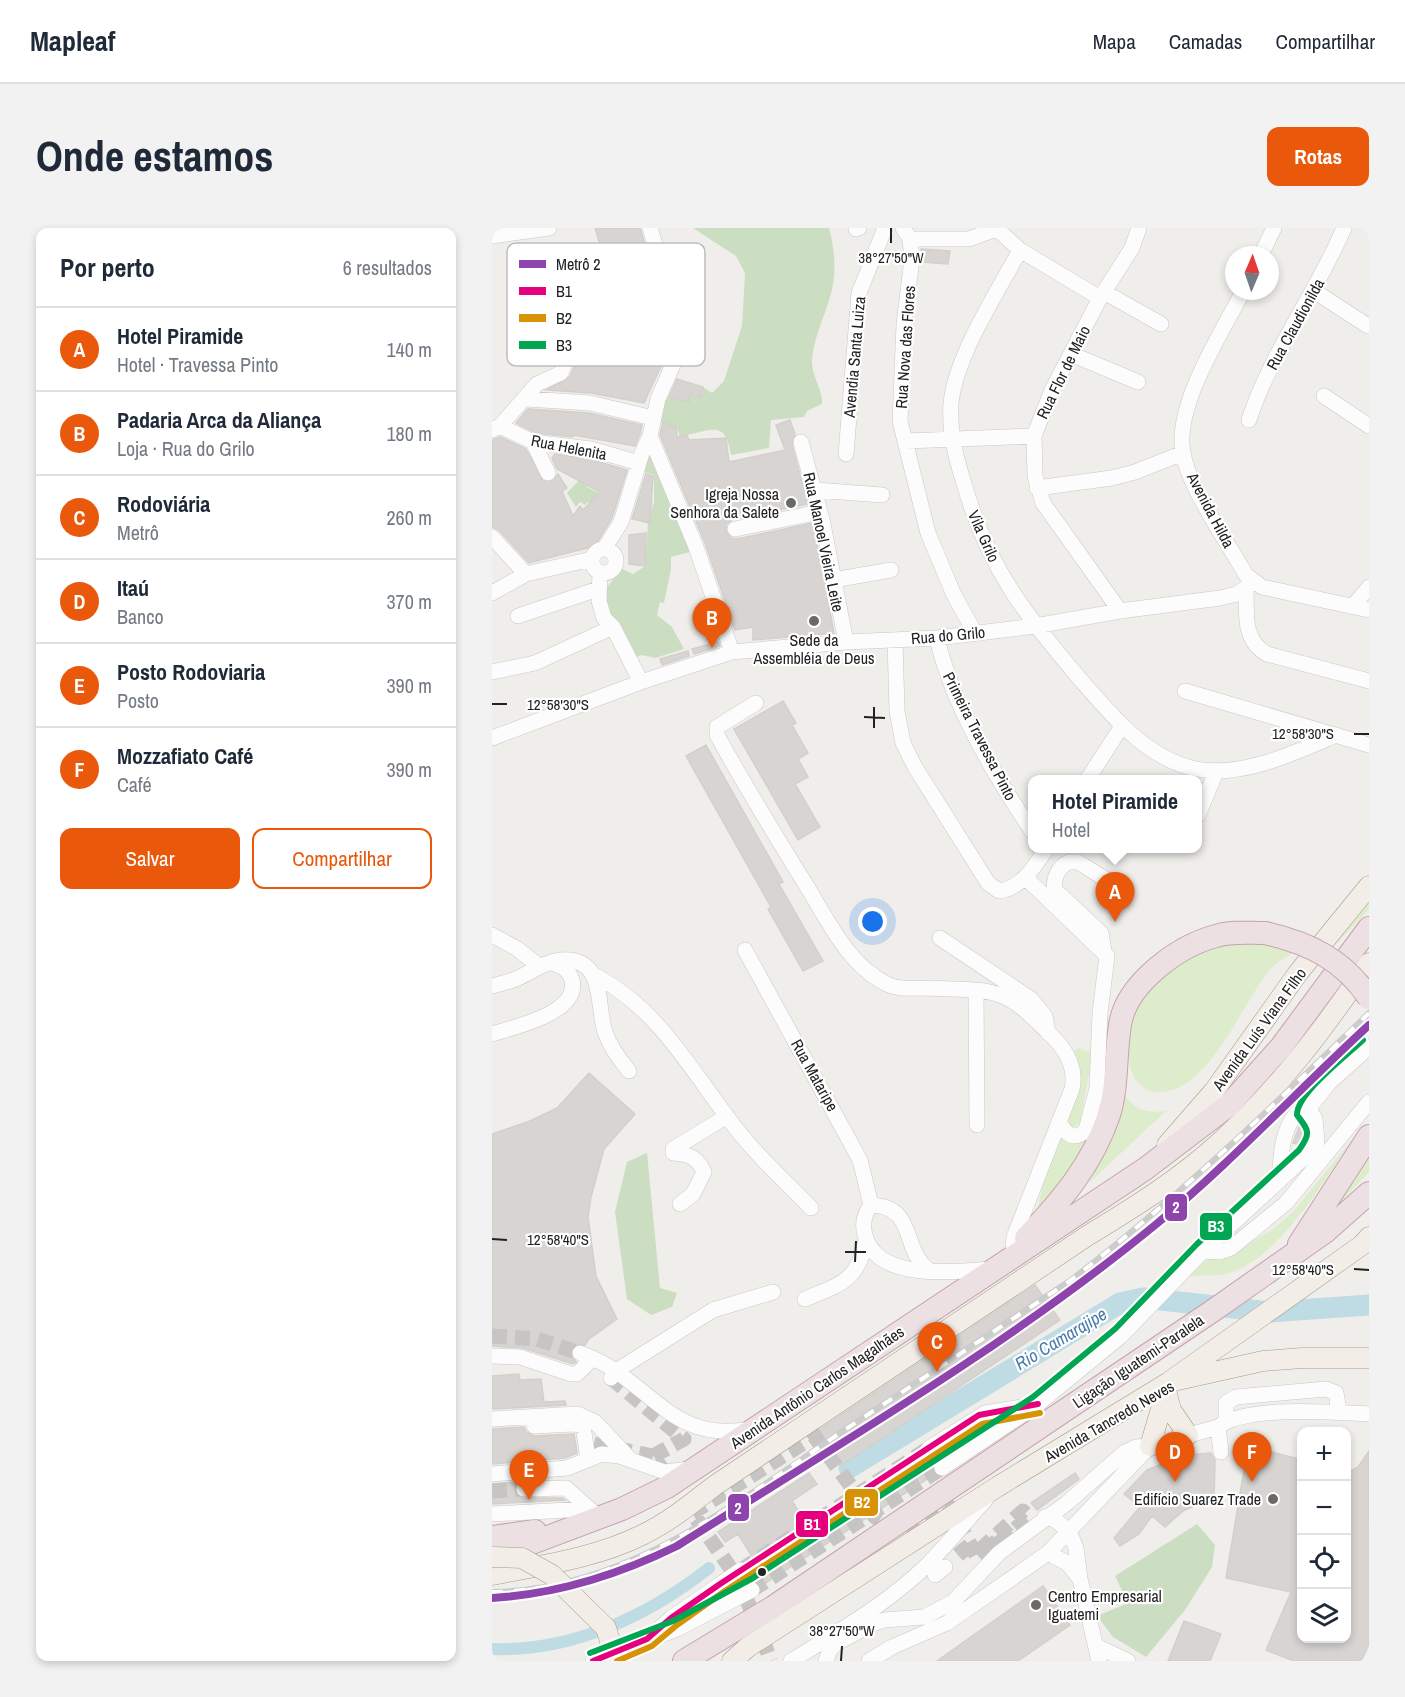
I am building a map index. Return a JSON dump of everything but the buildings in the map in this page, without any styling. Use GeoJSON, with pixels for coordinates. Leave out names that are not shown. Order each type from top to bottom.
{"type":"FeatureCollection","features":[{"type":"Feature","properties":{"kind":"highway"},"geometry":{"type":"LineString","coordinates":[[1347,957],[1369,928]]}},
{"type":"Feature","properties":{"kind":"highway"},"geometry":{"type":"LineString","coordinates":[[996,1268],[1059,1203],[1089,1161],[1106,1122],[1105,1092],[1122,1019],[1145,980],[1172,956],[1194,943],[1218,935],[1265,933],[1294,940],[1327,955],[1345,969],[1369,998]]}},
{"type":"Feature","properties":{"kind":"highway"},"geometry":{"type":"LineString","coordinates":[[1347,957],[1369,933]]}},
{"type":"Feature","properties":{"kind":"highway","name":"Avenida Antônio Carlos Magalhães"},"geometry":{"type":"LineString","coordinates":[[492,1537],[532,1532],[644,1499],[702,1466],[753,1428],[1145,1169],[1229,1105],[1257,1076],[1347,957]]}},
{"type":"Feature","properties":{"kind":"highway"},"geometry":{"type":"LineString","coordinates":[[1285,1259],[1337,1189],[1369,1136]]}},
{"type":"Feature","properties":{"kind":"highway","name":"Ligação Iguatemi-Paralela"},"geometry":{"type":"LineString","coordinates":[[684,1661],[773,1607],[1139,1360],[1325,1232],[1369,1193]]}},
{"type":"Feature","properties":{"kind":"highway","name":"Avenida Antônio Carlos Magalhães"},"geometry":{"type":"LineString","coordinates":[[492,1558],[595,1512]]}},
{"type":"Feature","properties":{"kind":"main road","name":"Avenida Luís Viana Filho"},"geometry":{"type":"LineString","coordinates":[[1145,1169],[1214,1091],[1298,973],[1367,883]]}},
{"type":"Feature","properties":{"kind":"main road"},"geometry":{"type":"LineString","coordinates":[[492,1575],[553,1563],[606,1549],[642,1535],[677,1515],[714,1486],[1087,1236],[1147,1199],[1227,1135],[1298,1061],[1369,963]]}},
{"type":"Feature","properties":{"kind":"main road"},"geometry":{"type":"LineString","coordinates":[[1150,1446],[1168,1388],[1192,1366],[1362,1245],[1369,1237]]}},
{"type":"Feature","properties":{"kind":"main road","name":"Avenida Tancredo Neves"},"geometry":{"type":"LineString","coordinates":[[732,1661],[748,1647],[997,1487],[1168,1388],[1263,1361],[1364,1356]]}},
{"type":"Feature","properties":{"kind":"main road"},"geometry":{"type":"LineString","coordinates":[[1168,1388],[1171,1410],[1188,1435]]}},
{"type":"Feature","properties":{"kind":"main road"},"geometry":{"type":"LineString","coordinates":[[492,1558],[522,1558],[552,1575],[606,1628],[616,1661]]}},
{"type":"Feature","properties":{"kind":"street"},"geometry":{"type":"LineString","coordinates":[[492,236],[549,228]]}},
{"type":"Feature","properties":{"kind":"street"},"geometry":{"type":"LineString","coordinates":[[650,228],[655,243]]}},
{"type":"Feature","properties":{"kind":"street","name":"Avendia Santa Luiza"},"geometry":{"type":"LineString","coordinates":[[846,454],[859,293],[885,228]]}},
{"type":"Feature","properties":{"kind":"street","name":"Rua Flor de Maio"},"geometry":{"type":"LineString","coordinates":[[1120,611],[1056,526],[1043,503],[1037,488],[1034,436],[1041,412],[1102,295],[1132,248],[1139,228]]}},
{"type":"Feature","properties":{"kind":"street"},"geometry":{"type":"LineString","coordinates":[[1265,246],[1274,228]]}},
{"type":"Feature","properties":{"kind":"street","name":"Rua Claudionilda"},"geometry":{"type":"LineString","coordinates":[[1249,420],[1259,389],[1314,291],[1344,228]]}},
{"type":"Feature","properties":{"kind":"street"},"geometry":{"type":"LineString","coordinates":[[907,233],[969,239],[998,229],[1020,250],[1161,324]]}},
{"type":"Feature","properties":{"kind":"street","name":"Rua Nova das Flores"},"geometry":{"type":"LineString","coordinates":[[907,233],[912,259],[900,421],[928,533],[959,605],[975,633]]}},
{"type":"Feature","properties":{"kind":"street","name":"Vila Grilo"},"geometry":{"type":"LineString","coordinates":[[1020,250],[972,338],[951,400],[950,438],[983,540],[1009,588],[1035,626],[1122,726],[1160,756],[1179,765],[1216,772],[1251,767],[1336,735]]}},
{"type":"Feature","properties":{"kind":"street"},"geometry":{"type":"LineString","coordinates":[[1314,291],[1368,326]]}},
{"type":"Feature","properties":{"kind":"street","name":"Avenida Hilda"},"geometry":{"type":"LineString","coordinates":[[1239,300],[1187,408],[1182,435],[1183,453],[1195,484],[1250,585]]}},
{"type":"Feature","properties":{"kind":"street"},"geometry":{"type":"LineString","coordinates":[[1071,354],[1138,382]]}},
{"type":"Feature","properties":{"kind":"street"},"geometry":{"type":"LineString","coordinates":[[496,428],[543,380],[561,373],[564,366]]}},
{"type":"Feature","properties":{"kind":"street"},"geometry":{"type":"LineString","coordinates":[[641,682],[613,627],[604,618],[598,589],[603,559],[617,530],[650,436],[653,418],[662,392],[674,366]]}},
{"type":"Feature","properties":{"kind":"street"},"geometry":{"type":"LineString","coordinates":[[1324,396],[1369,426]]}},
{"type":"Feature","properties":{"kind":"street"},"geometry":{"type":"LineString","coordinates":[[526,399],[596,404],[653,418]]}},
{"type":"Feature","properties":{"kind":"street","name":"Rua Helenita"},"geometry":{"type":"LineString","coordinates":[[496,428],[533,442],[591,449],[639,463]]}},
{"type":"Feature","properties":{"kind":"street"},"geometry":{"type":"LineString","coordinates":[[650,436],[696,547],[732,652]]}},
{"type":"Feature","properties":{"kind":"street"},"geometry":{"type":"LineString","coordinates":[[905,441],[1034,436]]}},
{"type":"Feature","properties":{"kind":"street"},"geometry":{"type":"LineString","coordinates":[[533,442],[548,473]]}},
{"type":"Feature","properties":{"kind":"street","name":"Rua Manoel Vieira Leite"},"geometry":{"type":"LineString","coordinates":[[801,442],[820,512],[846,642]]}},
{"type":"Feature","properties":{"kind":"street"},"geometry":{"type":"LineString","coordinates":[[1037,488],[1112,478],[1183,453]]}},
{"type":"Feature","properties":{"kind":"street"},"geometry":{"type":"LineString","coordinates":[[815,490],[882,495]]}},
{"type":"Feature","properties":{"kind":"street"},"geometry":{"type":"LineString","coordinates":[[735,529],[820,512]]}},
{"type":"Feature","properties":{"kind":"street"},"geometry":{"type":"LineString","coordinates":[[492,537],[526,574]]}},
{"type":"Feature","properties":{"kind":"street"},"geometry":{"type":"LineString","coordinates":[[492,593],[526,574],[603,559]]}},
{"type":"Feature","properties":{"kind":"street"},"geometry":{"type":"LineString","coordinates":[[833,580],[891,570]]}},
{"type":"Feature","properties":{"kind":"street"},"geometry":{"type":"LineString","coordinates":[[1369,610],[1250,585],[1249,635],[1251,643],[1267,654],[1369,681]]}},
{"type":"Feature","properties":{"kind":"street","name":"Rua do Grilo"},"geometry":{"type":"LineString","coordinates":[[492,738],[641,682],[732,652],[846,642],[937,638],[1035,626],[1120,611],[1220,598],[1250,585]]}},
{"type":"Feature","properties":{"kind":"street"},"geometry":{"type":"LineString","coordinates":[[1353,606],[1369,587]]}},
{"type":"Feature","properties":{"kind":"street"},"geometry":{"type":"LineString","coordinates":[[518,616],[598,589]]}},
{"type":"Feature","properties":{"kind":"street"},"geometry":{"type":"LineString","coordinates":[[492,672],[535,663],[613,627]]}},
{"type":"Feature","properties":{"kind":"street","name":"Primeira Travessa Pinto"},"geometry":{"type":"LineString","coordinates":[[937,638],[948,677],[962,707],[1028,824]]}},
{"type":"Feature","properties":{"kind":"street"},"geometry":{"type":"LineString","coordinates":[[895,640],[899,729],[915,767],[993,889],[1006,890],[1026,878],[1043,853]]}},
{"type":"Feature","properties":{"kind":"street"},"geometry":{"type":"LineString","coordinates":[[1185,691],[1369,744]]}},
{"type":"Feature","properties":{"kind":"street"},"geometry":{"type":"LineString","coordinates":[[756,703],[717,727],[717,735],[828,926],[863,966],[890,986],[976,991],[1002,996],[1020,1007],[1067,1054],[1074,1072],[1072,1089],[1014,1238],[1013,1251]]}},
{"type":"Feature","properties":{"kind":"street"},"geometry":{"type":"LineString","coordinates":[[1094,775],[1122,726]]}},
{"type":"Feature","properties":{"kind":"street"},"geometry":{"type":"LineString","coordinates":[[1202,804],[1216,772]]}},
{"type":"Feature","properties":{"kind":"street"},"geometry":{"type":"LineString","coordinates":[[1105,1092],[1100,1011],[1107,969],[1101,933],[1055,890],[1053,884],[1060,870],[1069,862],[1078,862],[1118,887]]}},
{"type":"Feature","properties":{"kind":"street"},"geometry":{"type":"LineString","coordinates":[[1026,878],[1104,951]]}},
{"type":"Feature","properties":{"kind":"street"},"geometry":{"type":"LineString","coordinates":[[492,935],[544,964],[567,970],[573,985],[567,1001],[561,1008],[527,1023],[492,1034]]}},
{"type":"Feature","properties":{"kind":"street"},"geometry":{"type":"LineString","coordinates":[[940,938],[1031,999],[1045,1016],[1048,1033]]}},
{"type":"Feature","properties":{"kind":"street","name":"Rua Mataripe"},"geometry":{"type":"LineString","coordinates":[[745,950],[860,1160],[871,1205],[864,1219],[866,1240],[858,1269],[850,1278],[806,1299]]}},
{"type":"Feature","properties":{"kind":"street"},"geometry":{"type":"LineString","coordinates":[[492,986],[517,978],[544,964],[573,962],[585,966],[594,975],[619,988],[657,1023],[751,1146],[811,1208]]}},
{"type":"Feature","properties":{"kind":"street"},"geometry":{"type":"LineString","coordinates":[[594,975],[599,988],[605,1031],[612,1050],[628,1071]]}},
{"type":"Feature","properties":{"kind":"street"},"geometry":{"type":"LineString","coordinates":[[976,991],[977,1125]]}},
{"type":"Feature","properties":{"kind":"street"},"geometry":{"type":"LineString","coordinates":[[1100,1011],[1106,1023],[1122,1019]]}},
{"type":"Feature","properties":{"kind":"street"},"geometry":{"type":"LineString","coordinates":[[1059,1120],[1068,1134],[1081,1135],[1105,1092],[1106,1060],[1100,1011]]}},
{"type":"Feature","properties":{"kind":"street"},"geometry":{"type":"LineString","coordinates":[[1106,1060],[1122,1019]]}},
{"type":"Feature","properties":{"kind":"street"},"geometry":{"type":"LineString","coordinates":[[1279,1180],[1285,1134],[1296,1114],[1306,1112],[1329,1083],[1369,1047]]}},
{"type":"Feature","properties":{"kind":"street"},"geometry":{"type":"LineString","coordinates":[[1203,1251],[1220,1252],[1231,1248],[1273,1215],[1286,1203],[1369,1102]]}},
{"type":"Feature","properties":{"kind":"street"},"geometry":{"type":"LineString","coordinates":[[942,1468],[1038,1404],[1121,1336],[1203,1251],[1306,1156],[1317,1142],[1315,1119],[1306,1112]]}},
{"type":"Feature","properties":{"kind":"street"},"geometry":{"type":"LineString","coordinates":[[680,1204],[693,1194],[704,1172],[700,1162],[689,1154],[673,1151],[727,1116]]}},
{"type":"Feature","properties":{"kind":"street"},"geometry":{"type":"LineString","coordinates":[[871,1205],[894,1209],[900,1216],[915,1256],[929,1270]]}},
{"type":"Feature","properties":{"kind":"street"},"geometry":{"type":"LineString","coordinates":[[866,1240],[876,1257],[912,1270],[996,1268]]}},
{"type":"Feature","properties":{"kind":"street"},"geometry":{"type":"LineString","coordinates":[[614,1374],[713,1310],[773,1292]]}},
{"type":"Feature","properties":{"kind":"street"},"geometry":{"type":"LineString","coordinates":[[492,1356],[520,1357],[577,1374],[587,1356],[688,1425],[719,1432],[753,1428]]}},
{"type":"Feature","properties":{"kind":"street"},"geometry":{"type":"LineString","coordinates":[[1221,1452],[1222,1423],[1226,1403],[1236,1396],[1326,1389],[1336,1393],[1340,1412]]}},
{"type":"Feature","properties":{"kind":"street"},"geometry":{"type":"LineString","coordinates":[[929,1448],[985,1413],[1038,1404]]}},
{"type":"Feature","properties":{"kind":"street"},"geometry":{"type":"LineString","coordinates":[[826,1661],[830,1649],[837,1643],[870,1625],[884,1620],[924,1617],[940,1611],[952,1602],[999,1553],[1067,1503],[1116,1458],[1136,1447],[1150,1446],[1222,1423],[1260,1414],[1340,1412],[1369,1414]]}},
{"type":"Feature","properties":{"kind":"street"},"geometry":{"type":"LineString","coordinates":[[492,1419],[578,1414],[595,1422],[630,1459]]}},
{"type":"Feature","properties":{"kind":"street"},"geometry":{"type":"LineString","coordinates":[[492,1429],[579,1424],[585,1430],[588,1459]]}},
{"type":"Feature","properties":{"kind":"street"},"geometry":{"type":"LineString","coordinates":[[869,1661],[892,1647],[947,1623],[1048,1553],[1150,1446]]}},
{"type":"Feature","properties":{"kind":"street"},"geometry":{"type":"LineString","coordinates":[[492,1474],[567,1468],[602,1454],[630,1459],[665,1472],[702,1466]]}},
{"type":"Feature","properties":{"kind":"street","name":"Avenida Tancredo Neves"},"geometry":{"type":"LineString","coordinates":[[791,1661],[842,1630],[900,1588],[927,1565],[997,1487]]}},
{"type":"Feature","properties":{"kind":"street"},"geometry":{"type":"LineString","coordinates":[[524,1489],[566,1488],[595,1512]]}},
{"type":"Feature","properties":{"kind":"street"},"geometry":{"type":"LineString","coordinates":[[492,1514],[595,1512]]}},
{"type":"Feature","properties":{"kind":"street"},"geometry":{"type":"LineString","coordinates":[[1045,1517],[1055,1520],[1069,1531],[1076,1548],[1080,1579],[1098,1653],[1128,1661]]}},
{"type":"Feature","properties":{"kind":"street"},"geometry":{"type":"LineString","coordinates":[[1048,1553],[1067,1563],[1080,1579]]}},
{"type":"Feature","properties":{"kind":"street"},"geometry":{"type":"LineString","coordinates":[[593,1661],[677,1629],[745,1580],[671,1618],[647,1639]]}},
{"type":"Feature","properties":{"kind":"green space"},"geometry":{"type":"Polygon","coordinates":[[[693,228],[829,228],[834,254],[834,280],[812,360],[822,404],[807,411],[804,417],[771,420],[769,448],[731,455],[725,435],[720,431],[708,430],[680,436],[676,427],[661,422],[664,396],[688,402],[690,394],[701,398],[703,387],[712,393],[724,381],[742,326],[745,273],[736,256],[693,228]]]}},
{"type":"Feature","properties":{"kind":"green space"},"geometry":{"type":"Polygon","coordinates":[[[650,449],[694,551],[671,557],[671,569],[664,603],[660,602],[657,615],[672,627],[684,649],[655,658],[642,655],[633,658],[605,617],[603,592],[622,569],[633,574],[645,566],[648,522],[654,502],[654,475],[644,472],[650,449]]]}},
{"type":"Feature","properties":{"kind":"green space"},"geometry":{"type":"Polygon","coordinates":[[[587,472],[594,476],[587,487],[599,493],[591,504],[588,502],[585,505],[580,502],[576,507],[567,493],[587,472]]]}},
{"type":"Feature","properties":{"kind":"green space"},"geometry":{"type":"Polygon","coordinates":[[[1369,896],[1369,909],[1335,945],[1329,942],[1369,896]]]}},
{"type":"Feature","properties":{"kind":"green space"},"geometry":{"type":"Polygon","coordinates":[[[1259,942],[1294,952],[1269,971],[1207,1065],[1191,1080],[1174,1089],[1155,1092],[1140,1085],[1135,1080],[1129,1062],[1129,1037],[1136,1013],[1146,994],[1159,978],[1175,965],[1193,955],[1213,948],[1259,942]]]}},
{"type":"Feature","properties":{"kind":"green space"},"geometry":{"type":"Polygon","coordinates":[[[1081,1047],[1081,1050],[1093,1052],[1080,1123],[1072,1128],[1066,1123],[1077,1096],[1080,1079],[1080,1070],[1074,1051],[1081,1047]]]}},
{"type":"Feature","properties":{"kind":"green space"},"geometry":{"type":"Polygon","coordinates":[[[1119,1087],[1128,1100],[1138,1108],[1158,1112],[1166,1111],[1089,1183],[1109,1142],[1119,1087]]]}},
{"type":"Feature","properties":{"kind":"green space"},"geometry":{"type":"Polygon","coordinates":[[[1059,1136],[1088,1138],[1055,1194],[1038,1207],[1046,1170],[1059,1136]]]}},
{"type":"Feature","properties":{"kind":"green space"},"geometry":{"type":"Polygon","coordinates":[[[1354,1137],[1302,1213],[1270,1248],[1253,1261],[1230,1273],[1189,1276],[1207,1260],[1228,1254],[1272,1230],[1293,1212],[1354,1137]]]}},
{"type":"Feature","properties":{"kind":"green space"},"geometry":{"type":"Polygon","coordinates":[[[647,1153],[660,1288],[677,1293],[672,1307],[651,1315],[627,1299],[615,1212],[627,1162],[647,1153]]]}},
{"type":"Feature","properties":{"kind":"green space"},"geometry":{"type":"Polygon","coordinates":[[[1369,1155],[1369,1172],[1338,1203],[1369,1155]]]}},
{"type":"Feature","properties":{"kind":"green space"},"geometry":{"type":"Polygon","coordinates":[[[1197,1524],[1215,1545],[1212,1567],[1185,1610],[1146,1657],[1113,1637],[1097,1616],[1128,1603],[1115,1576],[1197,1524]]]}},
{"type":"Feature","properties":{"kind":"waterway","name":"Rio Camarajipe"},"geometry":{"type":"LineString","coordinates":[[849,1468],[1120,1303],[1143,1298],[1269,1312],[1369,1305]]}},
{"type":"Feature","properties":{"kind":"waterway"},"geometry":{"type":"LineString","coordinates":[[492,1649],[551,1644],[608,1628],[661,1601],[709,1568]]}},
{"type":"Feature","properties":{"kind":"tunnel"},"geometry":{"type":"LineString","coordinates":[[492,1336],[537,1339],[580,1353]]}},
{"type":"Feature","properties":{"kind":"tunnel"},"geometry":{"type":"LineString","coordinates":[[611,1378],[684,1439],[653,1456],[740,1582],[771,1661]]}},
{"type":"Feature","properties":{"kind":"tunnel"},"geometry":{"type":"LineString","coordinates":[[692,1513],[821,1432]]}},
{"type":"Feature","properties":{"kind":"tunnel"},"geometry":{"type":"LineString","coordinates":[[814,1436],[875,1517],[902,1534],[948,1505],[979,1560],[1029,1517],[1023,1511],[980,1550],[983,1553],[1010,1530]]}},
{"type":"Feature","properties":{"kind":"tunnel"},"geometry":{"type":"LineString","coordinates":[[594,1444],[653,1456]]}},
{"type":"Feature","properties":{"kind":"tunnel"},"geometry":{"type":"LineString","coordinates":[[741,1570],[929,1448]]}},
{"type":"Feature","properties":{"kind":"tunnel"},"geometry":{"type":"LineString","coordinates":[[752,1590],[942,1468]]}},
{"type":"Feature","properties":{"kind":"tunnel"},"geometry":{"type":"LineString","coordinates":[[492,1491],[524,1489]]}},
{"type":"Feature","properties":{"kind":"tunnel"},"geometry":{"type":"LineString","coordinates":[[958,1555],[972,1543]]}},
{"type":"Feature","properties":{"kind":"railway"},"geometry":{"type":"LineString","coordinates":[[492,1592],[541,1587],[588,1576],[634,1559],[678,1538],[762,1486],[1071,1280],[1187,1184],[1369,1013]]}},
{"type":"Feature","properties":{"kind":"metro line","name":"2"},"geometry":{"type":"LineString","coordinates":[[492,1598],[540,1592],[587,1581],[632,1566],[677,1546],[981,1354],[1040,1313],[1154,1226],[1210,1178],[1369,1025]]}},
{"type":"Feature","properties":{"kind":"transit line","name":"B3"},"geometry":{"type":"LineString","coordinates":[[590,1653],[673,1621],[753,1578],[1033,1397],[1115,1329],[1197,1244],[1299,1150],[1307,1135],[1304,1124],[1297,1115],[1299,1106],[1313,1086],[1363,1040]]}},
{"type":"Feature","properties":{"kind":"transit line","name":"B1"},"geometry":{"type":"LineString","coordinates":[[593,1661],[647,1639],[671,1618],[720,1584],[979,1415],[1038,1404]]}},
{"type":"Feature","properties":{"kind":"transit line","name":"B2"},"geometry":{"type":"LineString","coordinates":[[617,1661],[652,1646],[725,1591],[982,1424],[1040,1413]]}},
{"type":"Feature","properties":{"kind":"place","name":"Igreja Nossa Senhora da Salete"},"geometry":{"type":"Point","coordinates":[791,503]}},
{"type":"Feature","properties":{"kind":"place","name":"Sede da Assembléia de Deus"},"geometry":{"type":"Point","coordinates":[814,621]}},
{"type":"Feature","properties":{"kind":"place","name":"Padaria Arca da Aliança"},"geometry":{"type":"Point","coordinates":[712,648]}},
{"type":"Feature","properties":{"kind":"place","name":"Hotel Piramide"},"geometry":{"type":"Point","coordinates":[1115,922]}},
{"type":"Feature","properties":{"kind":"place","name":"Rodoviária"},"geometry":{"type":"Point","coordinates":[937,1372]}},
{"type":"Feature","properties":{"kind":"place","name":"Itaú"},"geometry":{"type":"Point","coordinates":[1175,1482]}},
{"type":"Feature","properties":{"kind":"place","name":"Mozzafiato Café"},"geometry":{"type":"Point","coordinates":[1252,1482]}},
{"type":"Feature","properties":{"kind":"place","name":"Edifício Suarez Trade"},"geometry":{"type":"Point","coordinates":[1273,1499]}},
{"type":"Feature","properties":{"kind":"place","name":"Posto Rodoviaria"},"geometry":{"type":"Point","coordinates":[529,1500]}},
{"type":"Feature","properties":{"kind":"place","name":"Centro Empresarial Iguatemi"},"geometry":{"type":"Point","coordinates":[1036,1605]}}]}
